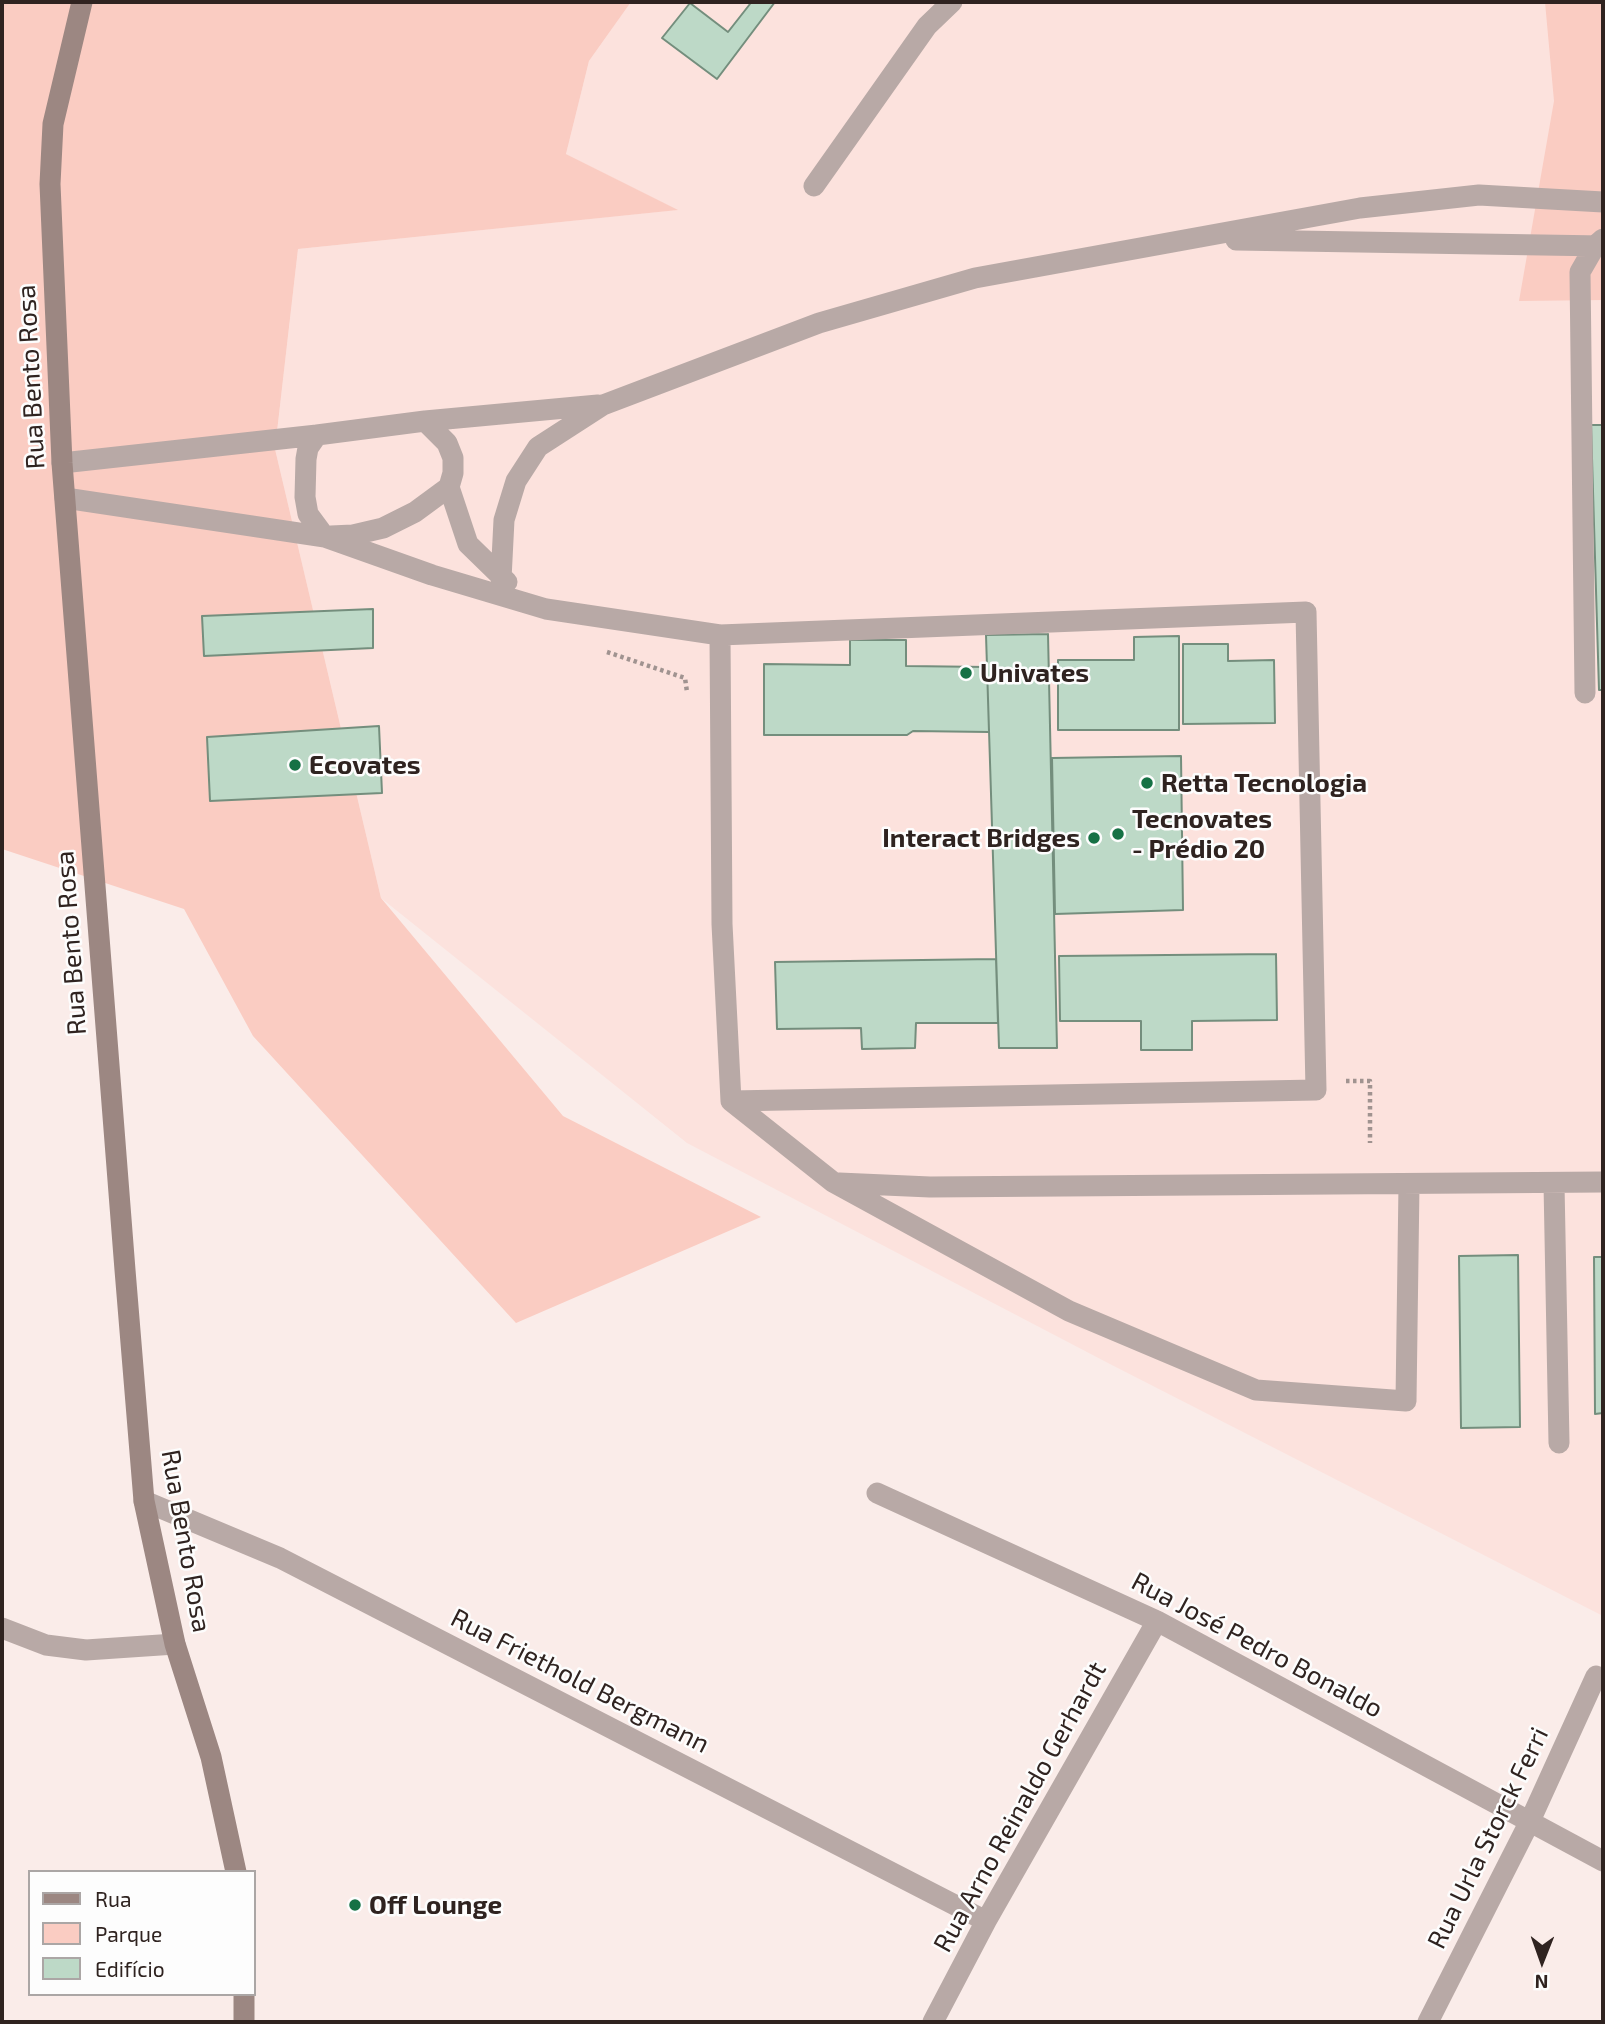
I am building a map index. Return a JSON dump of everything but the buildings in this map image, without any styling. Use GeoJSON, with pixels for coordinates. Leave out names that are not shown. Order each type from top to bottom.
{"type":"FeatureCollection","features":[{"type":"Feature","properties":{"kind":"main road","name":"Rua Bento Rosa"},"geometry":{"type":"LineString","coordinates":[[82,2],[53,124],[50,184],[62,463],[144,1501],[175,1644],[212,1757],[236,1870]]}},
{"type":"Feature","properties":{"kind":"main road"},"geometry":{"type":"LineString","coordinates":[[244,1996],[244,2022]]}},
{"type":"Feature","properties":{"kind":"street"},"geometry":{"type":"LineString","coordinates":[[814,186],[927,26],[952,2]]}},
{"type":"Feature","properties":{"kind":"street"},"geometry":{"type":"LineString","coordinates":[[502,579],[504,520],[516,481],[538,447],[603,405],[819,323],[975,278],[1360,208],[1479,195],[1603,202]]}},
{"type":"Feature","properties":{"kind":"street"},"geometry":{"type":"LineString","coordinates":[[1188,240],[1601,244]]}},
{"type":"Feature","properties":{"kind":"street"},"geometry":{"type":"LineString","coordinates":[[1585,693],[1580,272],[1601,244]]}},
{"type":"Feature","properties":{"kind":"street"},"geometry":{"type":"LineString","coordinates":[[62,463],[425,421],[603,405]]}},
{"type":"Feature","properties":{"kind":"street"},"geometry":{"type":"LineString","coordinates":[[425,421],[447,443],[453,458],[449,487],[468,544],[502,579],[546,609]]}},
{"type":"Feature","properties":{"kind":"street"},"geometry":{"type":"LineString","coordinates":[[317,435],[308,448],[305,497],[308,514],[325,537]]}},
{"type":"Feature","properties":{"kind":"street"},"geometry":{"type":"LineString","coordinates":[[325,537],[353,535],[383,528],[415,512],[449,487]]}},
{"type":"Feature","properties":{"kind":"street"},"geometry":{"type":"LineString","coordinates":[[65,498],[325,537],[432,575],[546,609],[720,635],[1306,612],[1316,1090],[731,1101]]}},
{"type":"Feature","properties":{"kind":"street"},"geometry":{"type":"LineString","coordinates":[[720,635],[722,924],[731,1101],[833,1182],[1069,1311],[1256,1390],[1406,1401],[1409,1184]]}},
{"type":"Feature","properties":{"kind":"street"},"geometry":{"type":"LineString","coordinates":[[833,1182],[930,1187],[1603,1182]]}},
{"type":"Feature","properties":{"kind":"street"},"geometry":{"type":"LineString","coordinates":[[1553,1184],[1559,1443]]}},
{"type":"Feature","properties":{"kind":"street","name":"Rua José Pedro Bonaldo"},"geometry":{"type":"LineString","coordinates":[[877,1493],[1157,1620],[1603,1861]]}},
{"type":"Feature","properties":{"kind":"street","name":"Rua Friethold Bergmann"},"geometry":{"type":"LineString","coordinates":[[144,1501],[280,1558],[986,1922]]}},
{"type":"Feature","properties":{"kind":"street","name":"Rua Arno Reinaldo Gerhardt"},"geometry":{"type":"LineString","coordinates":[[933,2022],[986,1922],[1157,1620]]}},
{"type":"Feature","properties":{"kind":"street"},"geometry":{"type":"LineString","coordinates":[[2,1628],[46,1646],[86,1650],[175,1644]]}},
{"type":"Feature","properties":{"kind":"street","name":"Rua Urla Storck Ferri"},"geometry":{"type":"LineString","coordinates":[[1428,2022],[1530,1821],[1596,1676]]}},
{"type":"Feature","properties":{"kind":"path"},"geometry":{"type":"LineString","coordinates":[[606,652],[685,678],[688,704]]}},
{"type":"Feature","properties":{"kind":"path"},"geometry":{"type":"LineString","coordinates":[[1338,1082],[1370,1081],[1370,1143]]}},
{"type":"Feature","properties":{"kind":"shaded area","name":"Univates"},"geometry":{"type":"Polygon","coordinates":[[[631,2],[1603,2],[1603,1616],[1108,1363],[687,1143],[381,898],[275,449],[298,249],[676,210],[566,154],[589,61],[631,2]]]}},
{"type":"Feature","properties":{"kind":"green space"},"geometry":{"type":"Polygon","coordinates":[[[2,2],[631,2],[589,61],[566,154],[678,210],[298,249],[275,449],[381,898],[563,1116],[761,1217],[516,1323],[253,1036],[184,909],[2,849],[2,2]]]}},
{"type":"Feature","properties":{"kind":"green space"},"geometry":{"type":"Polygon","coordinates":[[[1545,2],[1603,2],[1603,300],[1519,301],[1554,101],[1545,2]]]}},
{"type":"Feature","properties":{"kind":"place","name":"Univates"},"geometry":{"type":"Point","coordinates":[966,673]}},
{"type":"Feature","properties":{"kind":"place","name":"Ecovates"},"geometry":{"type":"Point","coordinates":[295,765]}},
{"type":"Feature","properties":{"kind":"place","name":"Retta Tecnologia"},"geometry":{"type":"Point","coordinates":[1147,783]}},
{"type":"Feature","properties":{"kind":"place","name":"Tecnovates - Prédio 20"},"geometry":{"type":"Point","coordinates":[1118,834]}},
{"type":"Feature","properties":{"kind":"place","name":"Interact Bridges"},"geometry":{"type":"Point","coordinates":[1094,838]}},
{"type":"Feature","properties":{"kind":"place","name":"Off Lounge"},"geometry":{"type":"Point","coordinates":[355,1905]}}]}
